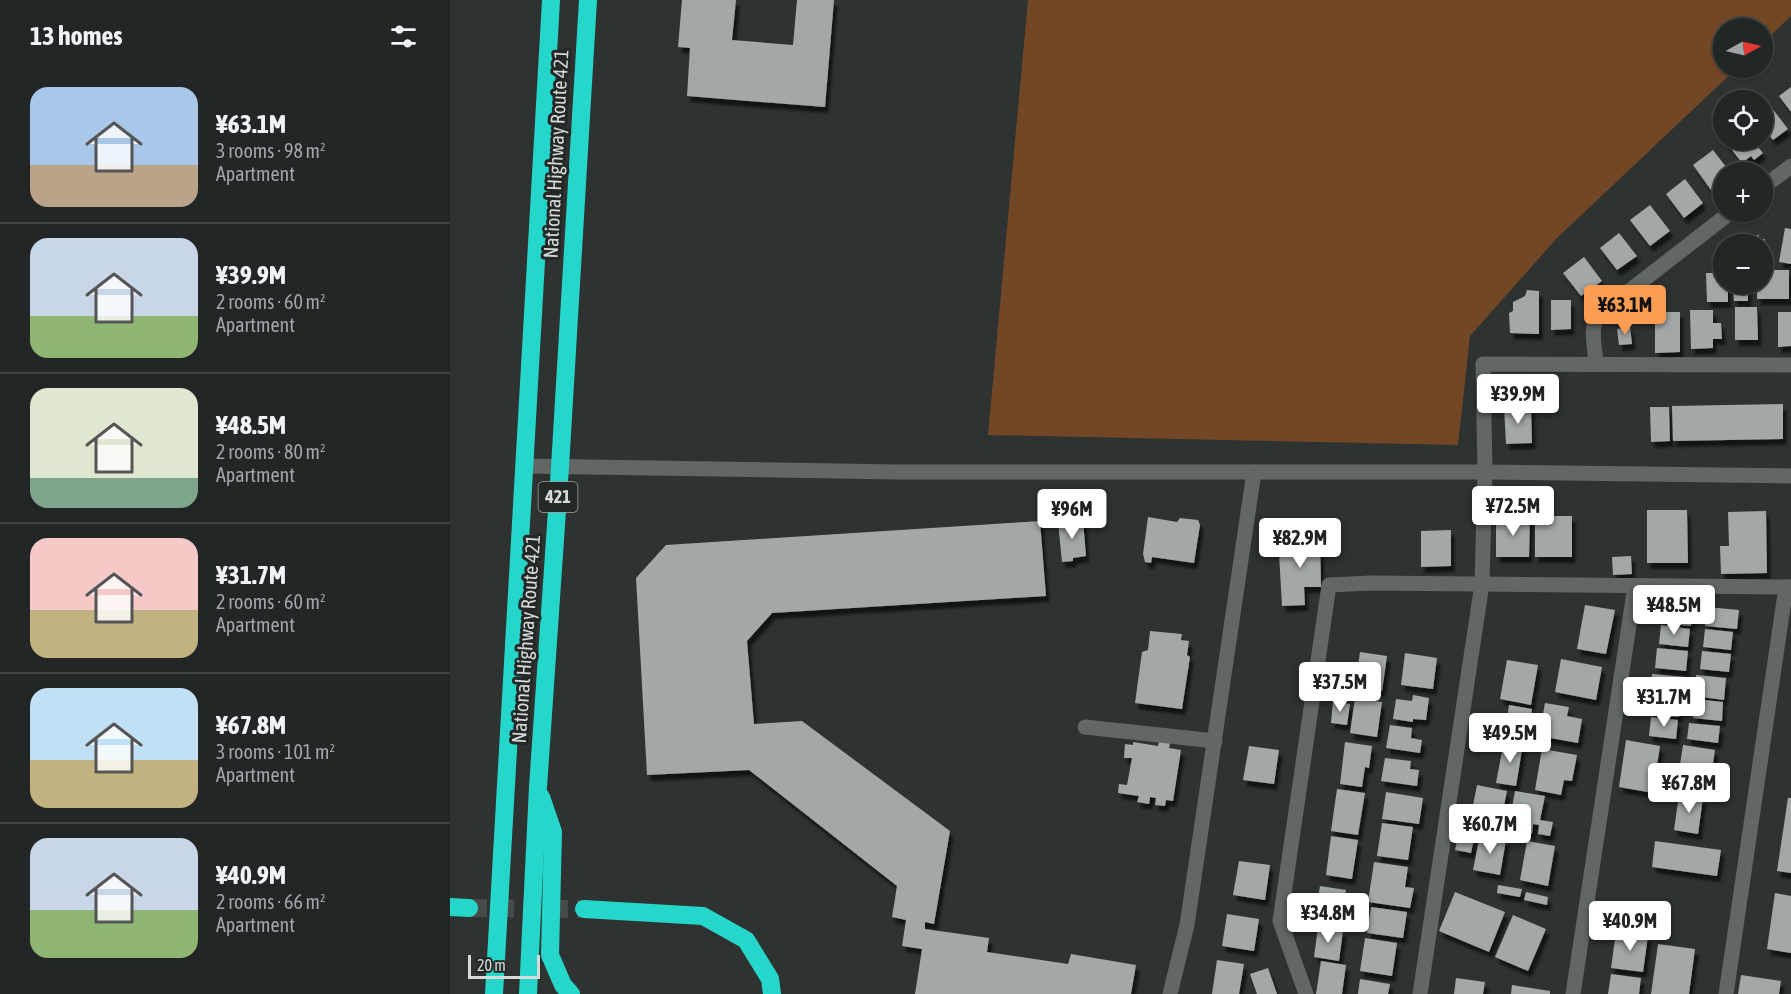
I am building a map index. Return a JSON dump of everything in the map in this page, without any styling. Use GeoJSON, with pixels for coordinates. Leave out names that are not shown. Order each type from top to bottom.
{"type":"FeatureCollection","features":[{"type":"Feature","properties":{"kind":"highway","name":"National Highway Route 421"},"geometry":{"type":"LineString","coordinates":[[494,994],[551,0]]}},
{"type":"Feature","properties":{"kind":"highway","name":"National Highway Route 421"},"geometry":{"type":"LineString","coordinates":[[528,994],[538,787],[588,0]]}},
{"type":"Feature","properties":{"kind":"highway"},"geometry":{"type":"LineString","coordinates":[[538,787],[553,832],[550,955],[563,985],[571,994]]}},
{"type":"Feature","properties":{"kind":"highway"},"geometry":{"type":"LineString","coordinates":[[450,907],[469,908]]}},
{"type":"Feature","properties":{"kind":"highway"},"geometry":{"type":"LineString","coordinates":[[584,909],[703,916],[746,940],[770,979],[772,994]]}},
{"type":"Feature","properties":{"kind":"street"},"geometry":{"type":"LineString","coordinates":[[1773,180],[1791,166]]}},
{"type":"Feature","properties":{"kind":"street"},"geometry":{"type":"LineString","coordinates":[[1596,363],[1593,323],[1597,316],[1718,222]]}},
{"type":"Feature","properties":{"kind":"street"},"geometry":{"type":"LineString","coordinates":[[1420,994],[1482,584],[1485,472],[1484,364],[1791,365]]}},
{"type":"Feature","properties":{"kind":"street"},"geometry":{"type":"LineString","coordinates":[[524,466],[897,472],[1485,472],[1791,476]]}},
{"type":"Feature","properties":{"kind":"street"},"geometry":{"type":"LineString","coordinates":[[1170,994],[1187,925],[1254,472]]}},
{"type":"Feature","properties":{"kind":"street"},"geometry":{"type":"LineString","coordinates":[[1306,994],[1280,921],[1329,585],[1371,583],[1788,587],[1726,994]]}},
{"type":"Feature","properties":{"kind":"street"},"geometry":{"type":"LineString","coordinates":[[1574,994],[1635,586]]}},
{"type":"Feature","properties":{"kind":"street"},"geometry":{"type":"LineString","coordinates":[[1085,727],[1215,741]]}},
{"type":"Feature","properties":{"kind":"shaded area"},"geometry":{"type":"Polygon","coordinates":[[[1028,0],[1791,0],[1791,16],[1773,33],[1773,18],[1713,18],[1713,78],[1726,78],[1557,238],[1470,336],[1458,445],[988,435],[1028,0]]]}},
{"type":"Feature","properties":{"kind":"building"},"geometry":{"type":"Polygon","coordinates":[[[682,0],[736,0],[732,40],[793,45],[797,0],[834,0],[825,107],[687,96],[690,48],[678,47],[682,0]]]}},
{"type":"Feature","properties":{"kind":"building"},"geometry":{"type":"Polygon","coordinates":[[[1791,87],[1791,112],[1779,96],[1791,87]]]}},
{"type":"Feature","properties":{"kind":"building"},"geometry":{"type":"Polygon","coordinates":[[[1773,110],[1788,129],[1773,140],[1773,110]]]}},
{"type":"Feature","properties":{"kind":"building"},"geometry":{"type":"Polygon","coordinates":[[[1713,150],[1722,162],[1713,162],[1713,188],[1711,190],[1693,165],[1713,150]]]}},
{"type":"Feature","properties":{"kind":"building"},"geometry":{"type":"Polygon","coordinates":[[[1732,150],[1760,150],[1763,153],[1754,160],[1751,156],[1741,162],[1732,150]]]}},
{"type":"Feature","properties":{"kind":"building"},"geometry":{"type":"Polygon","coordinates":[[[1685,179],[1703,203],[1684,218],[1666,194],[1685,179]]]}},
{"type":"Feature","properties":{"kind":"building"},"geometry":{"type":"Polygon","coordinates":[[[1650,205],[1670,231],[1650,246],[1630,220],[1650,205]]]}},
{"type":"Feature","properties":{"kind":"building"},"geometry":{"type":"Polygon","coordinates":[[[1785,228],[1791,229],[1791,264],[1779,262],[1785,228]]]}},
{"type":"Feature","properties":{"kind":"building"},"geometry":{"type":"Polygon","coordinates":[[[1619,233],[1637,256],[1617,270],[1600,248],[1619,233]]]}},
{"type":"Feature","properties":{"kind":"building"},"geometry":{"type":"Polygon","coordinates":[[[1584,257],[1602,281],[1581,296],[1563,273],[1584,257]]]}},
{"type":"Feature","properties":{"kind":"building"},"geometry":{"type":"Polygon","coordinates":[[[1773,270],[1789,270],[1789,299],[1757,299],[1757,294],[1773,294],[1773,270]]]}},
{"type":"Feature","properties":{"kind":"building"},"geometry":{"type":"Polygon","coordinates":[[[1706,273],[1713,273],[1713,294],[1728,294],[1728,302],[1707,302],[1706,273]]]}},
{"type":"Feature","properties":{"kind":"building"},"geometry":{"type":"Polygon","coordinates":[[[1527,290],[1539,291],[1539,334],[1510,333],[1509,313],[1513,311],[1513,302],[1525,296],[1527,290]]]}},
{"type":"Feature","properties":{"kind":"building"},"geometry":{"type":"Polygon","coordinates":[[[1734,294],[1748,294],[1748,301],[1734,301],[1734,294]]]}},
{"type":"Feature","properties":{"kind":"building"},"geometry":{"type":"Polygon","coordinates":[[[1551,300],[1571,300],[1571,329],[1551,330],[1551,300]]]}},
{"type":"Feature","properties":{"kind":"building"},"geometry":{"type":"Polygon","coordinates":[[[1735,307],[1757,307],[1758,340],[1735,340],[1735,307]]]}},
{"type":"Feature","properties":{"kind":"building"},"geometry":{"type":"Polygon","coordinates":[[[1690,310],[1713,310],[1713,323],[1721,323],[1722,339],[1713,339],[1713,348],[1691,349],[1690,310]]]}},
{"type":"Feature","properties":{"kind":"building"},"geometry":{"type":"Polygon","coordinates":[[[1655,312],[1680,312],[1680,352],[1655,353],[1655,312]]]}},
{"type":"Feature","properties":{"kind":"building"},"geometry":{"type":"Polygon","coordinates":[[[1778,312],[1791,312],[1791,346],[1778,347],[1778,312]]]}},
{"type":"Feature","properties":{"kind":"building"},"geometry":{"type":"Polygon","coordinates":[[[1630,327],[1632,344],[1619,345],[1617,329],[1630,327]]]}},
{"type":"Feature","properties":{"kind":"building"},"geometry":{"type":"Polygon","coordinates":[[[1783,404],[1783,439],[1673,441],[1672,406],[1783,404]]]}},
{"type":"Feature","properties":{"kind":"building"},"geometry":{"type":"Polygon","coordinates":[[[1504,407],[1531,407],[1532,443],[1506,444],[1504,407]]]}},
{"type":"Feature","properties":{"kind":"building"},"geometry":{"type":"Polygon","coordinates":[[[1650,407],[1669,407],[1670,441],[1651,442],[1650,407]]]}},
{"type":"Feature","properties":{"kind":"building"},"geometry":{"type":"Polygon","coordinates":[[[1647,510],[1687,510],[1688,563],[1647,563],[1647,510]]]}},
{"type":"Feature","properties":{"kind":"building"},"geometry":{"type":"Polygon","coordinates":[[[1766,511],[1767,573],[1721,574],[1720,546],[1729,546],[1728,512],[1766,511]]]}},
{"type":"Feature","properties":{"kind":"building"},"geometry":{"type":"Polygon","coordinates":[[[1535,516],[1572,516],[1572,557],[1535,557],[1535,516]]]}},
{"type":"Feature","properties":{"kind":"building"},"geometry":{"type":"Polygon","coordinates":[[[1148,517],[1177,522],[1180,518],[1198,520],[1200,525],[1194,563],[1152,557],[1151,563],[1145,562],[1143,554],[1148,517]]]}},
{"type":"Feature","properties":{"kind":"building"},"geometry":{"type":"Polygon","coordinates":[[[1496,517],[1530,517],[1529,557],[1496,557],[1496,517]]]}},
{"type":"Feature","properties":{"kind":"building"},"geometry":{"type":"Polygon","coordinates":[[[1083,520],[1086,556],[1062,562],[1058,522],[1083,520]]]}},
{"type":"Feature","properties":{"kind":"building"},"geometry":{"type":"Polygon","coordinates":[[[1040,521],[1046,596],[772,613],[747,641],[754,724],[802,721],[950,831],[934,924],[925,922],[925,929],[989,938],[987,952],[1068,964],[1071,954],[1136,965],[1131,994],[915,994],[922,949],[902,946],[906,920],[892,917],[897,886],[749,770],[647,775],[636,578],[666,545],[1040,521]]]}},
{"type":"Feature","properties":{"kind":"building"},"geometry":{"type":"Polygon","coordinates":[[[1451,530],[1451,566],[1421,567],[1421,531],[1451,530]]]}},
{"type":"Feature","properties":{"kind":"building"},"geometry":{"type":"Polygon","coordinates":[[[1292,535],[1320,535],[1321,587],[1304,587],[1305,605],[1282,606],[1279,553],[1292,552],[1292,535]]]}},
{"type":"Feature","properties":{"kind":"building"},"geometry":{"type":"Polygon","coordinates":[[[1631,556],[1632,574],[1613,575],[1612,557],[1631,556]]]}},
{"type":"Feature","properties":{"kind":"building"},"geometry":{"type":"Polygon","coordinates":[[[1663,603],[1693,606],[1691,626],[1661,623],[1663,603]]]}},
{"type":"Feature","properties":{"kind":"building"},"geometry":{"type":"Polygon","coordinates":[[[1585,605],[1615,610],[1606,654],[1577,649],[1585,605]]]}},
{"type":"Feature","properties":{"kind":"building"},"geometry":{"type":"Polygon","coordinates":[[[1707,607],[1739,610],[1737,629],[1705,626],[1707,607]]]}},
{"type":"Feature","properties":{"kind":"building"},"geometry":{"type":"Polygon","coordinates":[[[1661,625],[1690,629],[1688,647],[1659,644],[1661,625]]]}},
{"type":"Feature","properties":{"kind":"building"},"geometry":{"type":"Polygon","coordinates":[[[1705,629],[1733,632],[1731,650],[1703,647],[1705,629]]]}},
{"type":"Feature","properties":{"kind":"building"},"geometry":{"type":"Polygon","coordinates":[[[1150,631],[1182,634],[1181,640],[1189,641],[1187,655],[1190,657],[1182,709],[1135,703],[1142,652],[1148,650],[1150,631]]]}},
{"type":"Feature","properties":{"kind":"building"},"geometry":{"type":"Polygon","coordinates":[[[1657,648],[1688,651],[1686,671],[1655,668],[1657,648]]]}},
{"type":"Feature","properties":{"kind":"building"},"geometry":{"type":"Polygon","coordinates":[[[1702,651],[1731,654],[1729,672],[1700,669],[1702,651]]]}},
{"type":"Feature","properties":{"kind":"building"},"geometry":{"type":"Polygon","coordinates":[[[1360,652],[1387,656],[1382,691],[1355,687],[1360,652]]]}},
{"type":"Feature","properties":{"kind":"building"},"geometry":{"type":"Polygon","coordinates":[[[1405,653],[1437,658],[1433,689],[1401,685],[1405,653]]]}},
{"type":"Feature","properties":{"kind":"building"},"geometry":{"type":"Polygon","coordinates":[[[1561,659],[1602,667],[1596,700],[1555,692],[1561,659]]]}},
{"type":"Feature","properties":{"kind":"building"},"geometry":{"type":"Polygon","coordinates":[[[1507,660],[1538,665],[1531,705],[1500,699],[1507,660]]]}},
{"type":"Feature","properties":{"kind":"building"},"geometry":{"type":"Polygon","coordinates":[[[1652,674],[1684,677],[1682,695],[1651,692],[1652,674]]]}},
{"type":"Feature","properties":{"kind":"building"},"geometry":{"type":"Polygon","coordinates":[[[1696,675],[1726,678],[1724,700],[1693,696],[1696,675]]]}},
{"type":"Feature","properties":{"kind":"building"},"geometry":{"type":"Polygon","coordinates":[[[1413,695],[1429,698],[1426,720],[1413,719],[1413,722],[1393,719],[1396,699],[1412,701],[1413,695]]]}},
{"type":"Feature","properties":{"kind":"building"},"geometry":{"type":"Polygon","coordinates":[[[1652,697],[1680,700],[1679,717],[1650,715],[1652,697]]]}},
{"type":"Feature","properties":{"kind":"building"},"geometry":{"type":"Polygon","coordinates":[[[1355,698],[1382,702],[1377,737],[1350,733],[1355,698]]]}},
{"type":"Feature","properties":{"kind":"building"},"geometry":{"type":"Polygon","coordinates":[[[1695,699],[1723,702],[1722,721],[1693,718],[1695,699]]]}},
{"type":"Feature","properties":{"kind":"building"},"geometry":{"type":"Polygon","coordinates":[[[1333,701],[1350,704],[1347,725],[1331,723],[1333,701]]]}},
{"type":"Feature","properties":{"kind":"building"},"geometry":{"type":"Polygon","coordinates":[[[1545,703],[1569,707],[1567,716],[1582,719],[1578,743],[1539,736],[1545,703]]]}},
{"type":"Feature","properties":{"kind":"building"},"geometry":{"type":"Polygon","coordinates":[[[1509,705],[1532,709],[1530,724],[1507,720],[1509,705]]]}},
{"type":"Feature","properties":{"kind":"building"},"geometry":{"type":"Polygon","coordinates":[[[1651,717],[1678,720],[1676,739],[1649,736],[1651,717]]]}},
{"type":"Feature","properties":{"kind":"building"},"geometry":{"type":"Polygon","coordinates":[[[1689,723],[1720,726],[1718,743],[1687,739],[1689,723]]]}},
{"type":"Feature","properties":{"kind":"building"},"geometry":{"type":"Polygon","coordinates":[[[1390,725],[1412,728],[1411,738],[1422,740],[1420,753],[1386,748],[1390,725]]]}},
{"type":"Feature","properties":{"kind":"building"},"geometry":{"type":"Polygon","coordinates":[[[1626,740],[1660,746],[1653,793],[1619,787],[1626,740]]]}},
{"type":"Feature","properties":{"kind":"building"},"geometry":{"type":"Polygon","coordinates":[[[1159,741],[1170,743],[1169,748],[1181,750],[1173,801],[1166,800],[1165,806],[1155,805],[1156,798],[1150,797],[1149,804],[1137,802],[1139,796],[1118,793],[1119,784],[1127,785],[1132,758],[1124,758],[1125,744],[1133,745],[1133,742],[1158,746],[1159,741]]]}},
{"type":"Feature","properties":{"kind":"building"},"geometry":{"type":"Polygon","coordinates":[[[1504,741],[1523,744],[1516,786],[1496,783],[1504,741]]]}},
{"type":"Feature","properties":{"kind":"building"},"geometry":{"type":"Polygon","coordinates":[[[1345,742],[1372,746],[1369,768],[1365,767],[1362,787],[1340,784],[1345,742]]]}},
{"type":"Feature","properties":{"kind":"building"},"geometry":{"type":"Polygon","coordinates":[[[1683,745],[1715,750],[1709,790],[1677,785],[1683,745]]]}},
{"type":"Feature","properties":{"kind":"building"},"geometry":{"type":"Polygon","coordinates":[[[1249,746],[1279,750],[1274,784],[1243,780],[1249,746]]]}},
{"type":"Feature","properties":{"kind":"building"},"geometry":{"type":"Polygon","coordinates":[[[1542,749],[1577,755],[1572,781],[1564,780],[1561,795],[1535,790],[1542,749]]]}},
{"type":"Feature","properties":{"kind":"building"},"geometry":{"type":"Polygon","coordinates":[[[1385,758],[1411,761],[1410,769],[1419,770],[1417,786],[1381,781],[1385,758]]]}},
{"type":"Feature","properties":{"kind":"building"},"geometry":{"type":"Polygon","coordinates":[[[1477,785],[1507,791],[1503,811],[1473,805],[1477,785]]]}},
{"type":"Feature","properties":{"kind":"building"},"geometry":{"type":"Polygon","coordinates":[[[1337,789],[1365,793],[1358,835],[1331,831],[1337,789]]]}},
{"type":"Feature","properties":{"kind":"building"},"geometry":{"type":"Polygon","coordinates":[[[1515,791],[1545,796],[1540,820],[1553,822],[1550,836],[1538,834],[1539,825],[1533,824],[1532,834],[1508,830],[1515,791]]]}},
{"type":"Feature","properties":{"kind":"building"},"geometry":{"type":"Polygon","coordinates":[[[1386,792],[1423,798],[1419,824],[1382,819],[1386,792]]]}},
{"type":"Feature","properties":{"kind":"building"},"geometry":{"type":"Polygon","coordinates":[[[1679,795],[1703,798],[1698,834],[1674,830],[1679,795]]]}},
{"type":"Feature","properties":{"kind":"building"},"geometry":{"type":"Polygon","coordinates":[[[1788,798],[1791,798],[1791,873],[1777,871],[1788,798]]]}},
{"type":"Feature","properties":{"kind":"building"},"geometry":{"type":"Polygon","coordinates":[[[1461,811],[1480,815],[1476,836],[1457,832],[1461,811]]]}},
{"type":"Feature","properties":{"kind":"building"},"geometry":{"type":"Polygon","coordinates":[[[1382,823],[1413,827],[1408,860],[1377,856],[1382,823]]]}},
{"type":"Feature","properties":{"kind":"building"},"geometry":{"type":"Polygon","coordinates":[[[1480,835],[1506,840],[1500,875],[1473,870],[1480,835]]]}},
{"type":"Feature","properties":{"kind":"building"},"geometry":{"type":"Polygon","coordinates":[[[1331,836],[1358,840],[1352,879],[1326,875],[1331,836]]]}},
{"type":"Feature","properties":{"kind":"building"},"geometry":{"type":"Polygon","coordinates":[[[1458,836],[1474,839],[1471,853],[1455,850],[1458,836]]]}},
{"type":"Feature","properties":{"kind":"building"},"geometry":{"type":"Polygon","coordinates":[[[1527,841],[1555,846],[1548,886],[1520,880],[1527,841]]]}},
{"type":"Feature","properties":{"kind":"building"},"geometry":{"type":"Polygon","coordinates":[[[1655,841],[1721,850],[1717,876],[1652,867],[1655,841]]]}},
{"type":"Feature","properties":{"kind":"building"},"geometry":{"type":"Polygon","coordinates":[[[1239,861],[1270,865],[1265,900],[1233,895],[1239,861]]]}},
{"type":"Feature","properties":{"kind":"building"},"geometry":{"type":"Polygon","coordinates":[[[1374,862],[1408,867],[1405,887],[1414,888],[1410,908],[1368,902],[1374,862]]]}},
{"type":"Feature","properties":{"kind":"building"},"geometry":{"type":"Polygon","coordinates":[[[1498,885],[1522,889],[1520,897],[1497,893],[1498,885]]]}},
{"type":"Feature","properties":{"kind":"building"},"geometry":{"type":"Polygon","coordinates":[[[1320,886],[1346,890],[1340,928],[1314,924],[1320,886]]]}},
{"type":"Feature","properties":{"kind":"building"},"geometry":{"type":"Polygon","coordinates":[[[1455,892],[1505,912],[1489,952],[1439,931],[1455,892]]]}},
{"type":"Feature","properties":{"kind":"building"},"geometry":{"type":"Polygon","coordinates":[[[1526,892],[1548,897],[1547,905],[1524,900],[1526,892]]]}},
{"type":"Feature","properties":{"kind":"building"},"geometry":{"type":"Polygon","coordinates":[[[1775,893],[1791,896],[1791,953],[1767,949],[1775,893]]]}},
{"type":"Feature","properties":{"kind":"building"},"geometry":{"type":"Polygon","coordinates":[[[1371,907],[1407,912],[1403,938],[1367,933],[1371,907]]]}},
{"type":"Feature","properties":{"kind":"building"},"geometry":{"type":"Polygon","coordinates":[[[1227,914],[1259,919],[1254,951],[1222,946],[1227,914]]]}},
{"type":"Feature","properties":{"kind":"building"},"geometry":{"type":"Polygon","coordinates":[[[1513,915],[1546,929],[1528,971],[1495,957],[1513,915]]]}},
{"type":"Feature","properties":{"kind":"building"},"geometry":{"type":"Polygon","coordinates":[[[1318,927],[1343,931],[1339,961],[1314,957],[1318,927]]]}},
{"type":"Feature","properties":{"kind":"building"},"geometry":{"type":"Polygon","coordinates":[[[1616,932],[1648,936],[1643,972],[1611,968],[1616,932]]]}},
{"type":"Feature","properties":{"kind":"building"},"geometry":{"type":"Polygon","coordinates":[[[1365,938],[1397,943],[1392,976],[1360,971],[1365,938]]]}},
{"type":"Feature","properties":{"kind":"building"},"geometry":{"type":"Polygon","coordinates":[[[1658,944],[1695,949],[1689,994],[1651,994],[1658,944]]]}},
{"type":"Feature","properties":{"kind":"building"},"geometry":{"type":"Polygon","coordinates":[[[1217,960],[1244,964],[1239,994],[1212,994],[1217,960]]]}},
{"type":"Feature","properties":{"kind":"building"},"geometry":{"type":"Polygon","coordinates":[[[1321,961],[1346,965],[1342,994],[1316,994],[1321,961]]]}},
{"type":"Feature","properties":{"kind":"building"},"geometry":{"type":"Polygon","coordinates":[[[1268,968],[1277,994],[1257,994],[1250,974],[1268,968]]]}},
{"type":"Feature","properties":{"kind":"building"},"geometry":{"type":"Polygon","coordinates":[[[1611,974],[1641,978],[1639,994],[1608,994],[1611,974]]]}},
{"type":"Feature","properties":{"kind":"building"},"geometry":{"type":"Polygon","coordinates":[[[1741,975],[1781,981],[1779,994],[1738,994],[1741,975]]]}},
{"type":"Feature","properties":{"kind":"building"},"geometry":{"type":"Polygon","coordinates":[[[1456,978],[1485,982],[1483,994],[1454,994],[1456,978]]]}},
{"type":"Feature","properties":{"kind":"building"},"geometry":{"type":"Polygon","coordinates":[[[1360,979],[1390,984],[1388,994],[1358,994],[1360,979]]]}},
{"type":"Feature","properties":{"kind":"building"},"geometry":{"type":"Polygon","coordinates":[[[1512,985],[1550,991],[1550,994],[1511,994],[1512,985]]]}},
{"type":"Feature","properties":{"kind":"tunnel"},"geometry":{"type":"LineString","coordinates":[[469,908],[584,909]]}}]}
